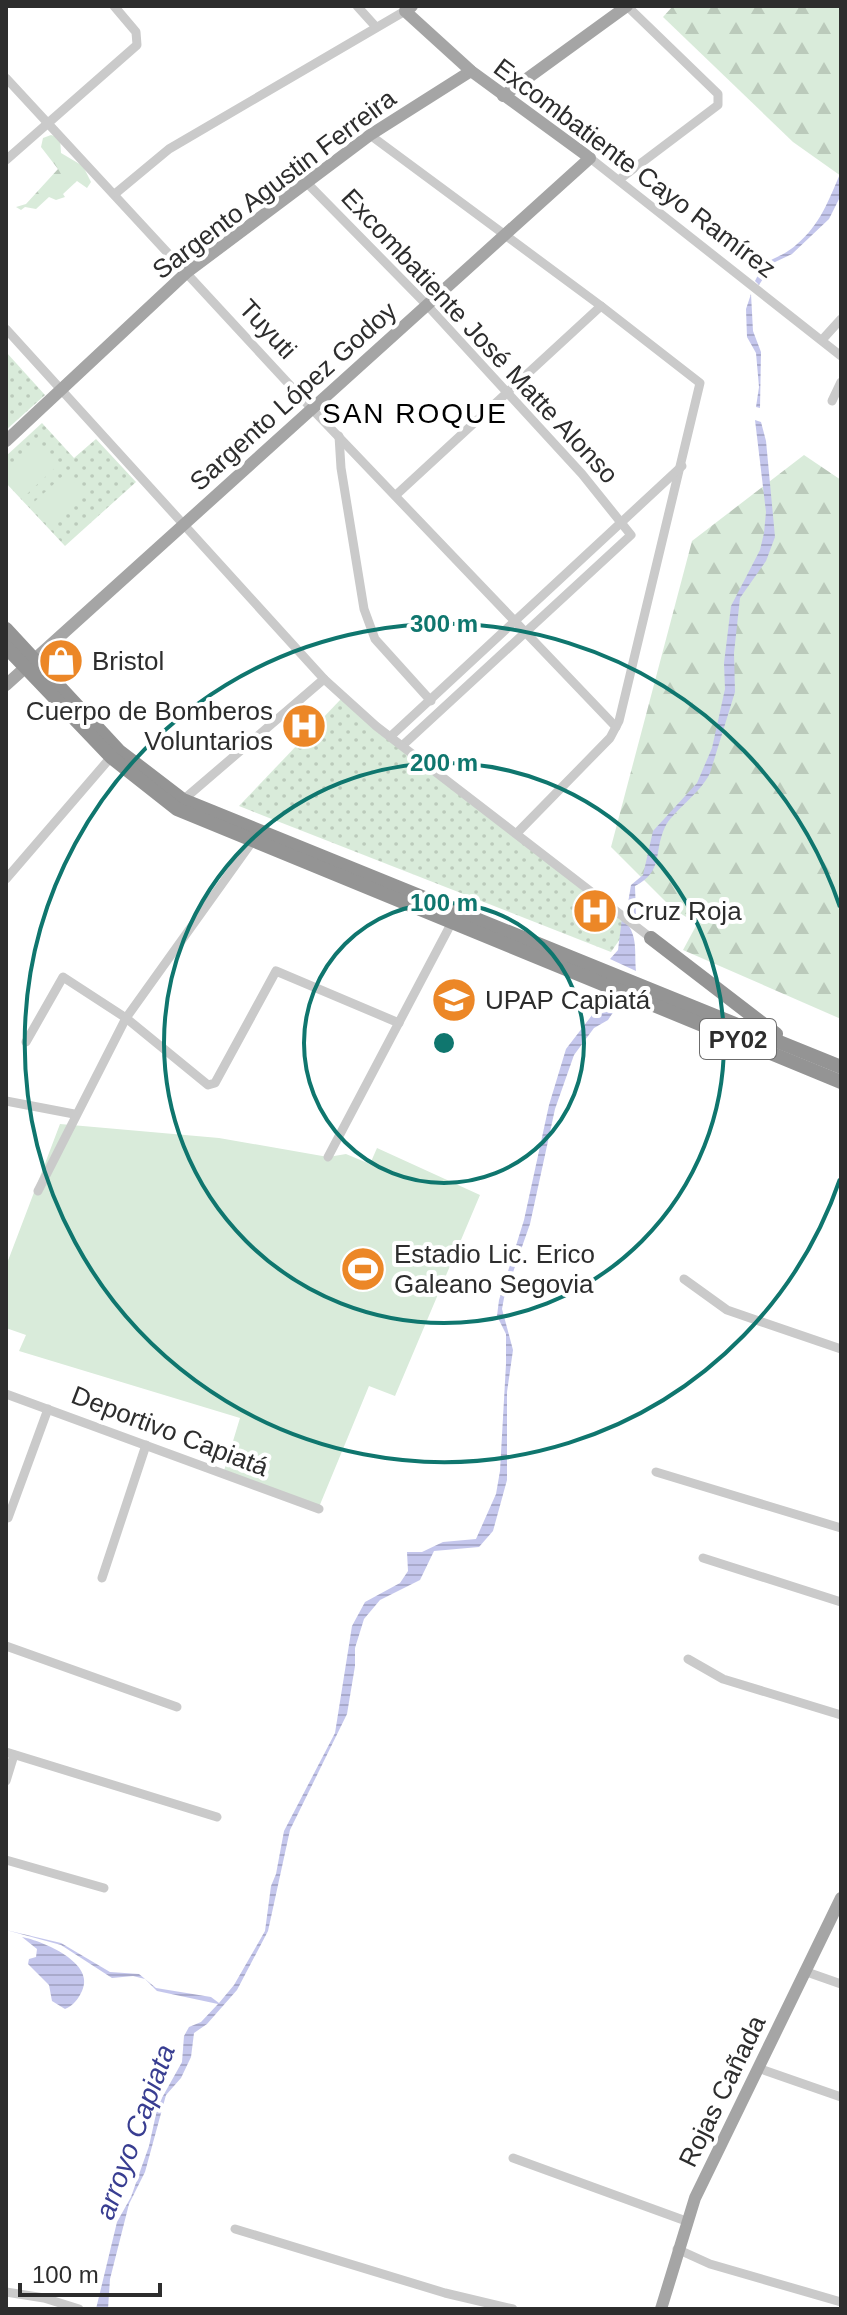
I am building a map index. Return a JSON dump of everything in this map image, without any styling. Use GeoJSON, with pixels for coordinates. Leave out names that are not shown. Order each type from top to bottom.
{"type":"FeatureCollection","features":[{"type":"Feature","properties":{"kind":"highway","name":"PY02"},"geometry":{"type":"LineString","coordinates":[[6,629],[30,664],[111,757],[177,809],[452,922],[598,973]]}},
{"type":"Feature","properties":{"kind":"highway","name":"PY02"},"geometry":{"type":"LineString","coordinates":[[6,647],[30,664],[119,751],[183,800],[638,990],[841,1082]]}},
{"type":"Feature","properties":{"kind":"highway"},"geometry":{"type":"LineString","coordinates":[[651,938],[800,1050]]}},
{"type":"Feature","properties":{"kind":"highway","name":"PY02"},"geometry":{"type":"LineString","coordinates":[[638,990],[841,1067]]}},
{"type":"Feature","properties":{"kind":"main road"},"geometry":{"type":"LineString","coordinates":[[503,96],[627,6]]}},
{"type":"Feature","properties":{"kind":"main road","name":"Excombatiente Cayo Ramírez"},"geometry":{"type":"LineString","coordinates":[[409,8],[471,71],[590,158]]}},
{"type":"Feature","properties":{"kind":"main road","name":"Sargento Agustin Ferreira"},"geometry":{"type":"LineString","coordinates":[[6,441],[186,273],[370,135],[471,71]]}},
{"type":"Feature","properties":{"kind":"main road","name":"Sargento López Godoy"},"geometry":{"type":"LineString","coordinates":[[6,685],[590,158]]}},
{"type":"Feature","properties":{"kind":"main road","name":"Rojas Cañada"},"geometry":{"type":"LineString","coordinates":[[661,2309],[686,2221],[841,1898]]}},
{"type":"Feature","properties":{"kind":"street"},"geometry":{"type":"LineString","coordinates":[[6,160],[137,45],[139,37],[114,6]]}},
{"type":"Feature","properties":{"kind":"street"},"geometry":{"type":"LineString","coordinates":[[357,6],[376,27]]}},
{"type":"Feature","properties":{"kind":"street"},"geometry":{"type":"LineString","coordinates":[[620,179],[718,105],[720,99],[627,6]]}},
{"type":"Feature","properties":{"kind":"street"},"geometry":{"type":"LineString","coordinates":[[116,193],[169,149],[409,8]]}},
{"type":"Feature","properties":{"kind":"street","name":"Tuyuti"},"geometry":{"type":"LineString","coordinates":[[6,78],[116,193],[312,409],[616,727]]}},
{"type":"Feature","properties":{"kind":"street"},"geometry":{"type":"LineString","coordinates":[[370,135],[700,383],[616,727],[610,738],[517,833]]}},
{"type":"Feature","properties":{"kind":"street","name":"Excombatiente Cayo Ramírez"},"geometry":{"type":"LineString","coordinates":[[590,158],[841,356]]}},
{"type":"Feature","properties":{"kind":"street","name":"Excombatiente José Matte Alonso"},"geometry":{"type":"LineString","coordinates":[[306,182],[426,304],[582,474],[620,522]]}},
{"type":"Feature","properties":{"kind":"street"},"geometry":{"type":"LineString","coordinates":[[396,495],[601,306]]}},
{"type":"Feature","properties":{"kind":"street"},"geometry":{"type":"LineString","coordinates":[[822,340],[841,319]]}},
{"type":"Feature","properties":{"kind":"street"},"geometry":{"type":"LineString","coordinates":[[6,329],[324,679],[391,736],[651,938]]}},
{"type":"Feature","properties":{"kind":"street"},"geometry":{"type":"LineString","coordinates":[[832,401],[841,382]]}},
{"type":"Feature","properties":{"kind":"street"},"geometry":{"type":"LineString","coordinates":[[339,436],[341,468],[364,609],[375,639],[431,701]]}},
{"type":"Feature","properties":{"kind":"street"},"geometry":{"type":"LineString","coordinates":[[391,736],[682,466]]}},
{"type":"Feature","properties":{"kind":"street"},"geometry":{"type":"LineString","coordinates":[[403,745],[631,535],[620,522]]}},
{"type":"Feature","properties":{"kind":"street"},"geometry":{"type":"LineString","coordinates":[[183,800],[324,679]]}},
{"type":"Feature","properties":{"kind":"street"},"geometry":{"type":"LineString","coordinates":[[6,879],[111,757]]}},
{"type":"Feature","properties":{"kind":"street"},"geometry":{"type":"LineString","coordinates":[[38,1191],[74,1114],[126,1018],[252,842]]}},
{"type":"Feature","properties":{"kind":"street"},"geometry":{"type":"LineString","coordinates":[[328,1157],[452,922]]}},
{"type":"Feature","properties":{"kind":"street"},"geometry":{"type":"LineString","coordinates":[[26,1042],[63,977],[126,1018],[208,1085],[215,1083],[276,971],[399,1023]]}},
{"type":"Feature","properties":{"kind":"street"},"geometry":{"type":"LineString","coordinates":[[6,1101],[74,1114]]}},
{"type":"Feature","properties":{"kind":"street"},"geometry":{"type":"LineString","coordinates":[[684,1279],[727,1310],[841,1349]]}},
{"type":"Feature","properties":{"kind":"street","name":"Deportivo Capiatá"},"geometry":{"type":"LineString","coordinates":[[6,1394],[319,1509]]}},
{"type":"Feature","properties":{"kind":"street"},"geometry":{"type":"LineString","coordinates":[[8,1518],[48,1409]]}},
{"type":"Feature","properties":{"kind":"street"},"geometry":{"type":"LineString","coordinates":[[102,1578],[146,1445]]}},
{"type":"Feature","properties":{"kind":"street"},"geometry":{"type":"LineString","coordinates":[[656,1472],[841,1528]]}},
{"type":"Feature","properties":{"kind":"street"},"geometry":{"type":"LineString","coordinates":[[703,1558],[841,1602]]}},
{"type":"Feature","properties":{"kind":"street"},"geometry":{"type":"LineString","coordinates":[[6,1646],[177,1707]]}},
{"type":"Feature","properties":{"kind":"street"},"geometry":{"type":"LineString","coordinates":[[688,1659],[723,1679],[841,1715]]}},
{"type":"Feature","properties":{"kind":"street"},"geometry":{"type":"LineString","coordinates":[[6,1781],[10,1754],[217,1817]]}},
{"type":"Feature","properties":{"kind":"street"},"geometry":{"type":"LineString","coordinates":[[6,1860],[104,1888]]}},
{"type":"Feature","properties":{"kind":"street"},"geometry":{"type":"LineString","coordinates":[[804,1971],[841,1984]]}},
{"type":"Feature","properties":{"kind":"street"},"geometry":{"type":"LineString","coordinates":[[758,2068],[841,2097]]}},
{"type":"Feature","properties":{"kind":"street"},"geometry":{"type":"LineString","coordinates":[[513,2158],[686,2221]]}},
{"type":"Feature","properties":{"kind":"street"},"geometry":{"type":"LineString","coordinates":[[235,2229],[445,2293],[513,2309]]}},
{"type":"Feature","properties":{"kind":"street"},"geometry":{"type":"LineString","coordinates":[[677,2249],[710,2264],[841,2302]]}},
{"type":"Feature","properties":{"kind":"street"},"geometry":{"type":"LineString","coordinates":[[6,2292],[44,2298],[79,2309]]}},
{"type":"Feature","properties":{"kind":"green space"},"geometry":{"type":"Polygon","coordinates":[[[673,6],[841,6],[841,176],[793,142],[663,17],[673,6]]]}},
{"type":"Feature","properties":{"kind":"green space"},"geometry":{"type":"Polygon","coordinates":[[[51,135],[60,138],[61,153],[83,166],[91,182],[87,188],[77,181],[63,194],[65,197],[56,200],[49,197],[36,209],[25,207],[21,210],[16,207],[26,204],[58,169],[41,147],[43,138],[51,135]]]}},
{"type":"Feature","properties":{"kind":"green space"},"geometry":{"type":"Polygon","coordinates":[[[6,352],[45,395],[6,430],[6,352]]]}},
{"type":"Feature","properties":{"kind":"green space"},"geometry":{"type":"Polygon","coordinates":[[[42,423],[74,458],[96,439],[136,482],[65,546],[6,483],[6,456],[42,423]]]}},
{"type":"Feature","properties":{"kind":"green space"},"geometry":{"type":"Polygon","coordinates":[[[39,445],[58,465],[25,496],[6,476],[39,445]]]}},
{"type":"Feature","properties":{"kind":"green space"},"geometry":{"type":"Polygon","coordinates":[[[804,455],[841,480],[841,1019],[683,950],[697,924],[672,908],[611,847],[692,541],[804,455]]]}},
{"type":"Feature","properties":{"kind":"green space"},"geometry":{"type":"Polygon","coordinates":[[[66,473],[84,493],[52,523],[33,503],[66,473]]]}},
{"type":"Feature","properties":{"kind":"green space"},"geometry":{"type":"Polygon","coordinates":[[[341,699],[629,926],[611,952],[239,806],[341,699]]]}},
{"type":"Feature","properties":{"kind":"green space"},"geometry":{"type":"Polygon","coordinates":[[[60,1124],[219,1138],[328,1157],[346,1154],[370,1164],[377,1148],[480,1195],[395,1396],[369,1386],[319,1507],[223,1474],[240,1418],[19,1351],[26,1335],[6,1328],[6,1266],[60,1124]]]}},
{"type":"Feature","properties":{"kind":"water"},"geometry":{"type":"Polygon","coordinates":[[[841,172],[841,195],[829,219],[792,254],[773,263],[759,285],[755,281],[765,266],[789,251],[812,229],[841,172]]]}},
{"type":"Feature","properties":{"kind":"water"},"geometry":{"type":"Polygon","coordinates":[[[751,294],[753,331],[761,352],[760,408],[756,407],[759,387],[756,353],[747,337],[746,309],[751,294]]]}},
{"type":"Feature","properties":{"kind":"water"},"geometry":{"type":"Polygon","coordinates":[[[755,420],[761,422],[766,441],[775,537],[766,561],[740,598],[734,653],[735,692],[710,773],[665,827],[654,868],[635,886],[636,916],[627,909],[631,885],[643,875],[653,831],[697,783],[712,748],[725,689],[724,663],[731,606],[760,550],[766,512],[755,420]]]}},
{"type":"Feature","properties":{"kind":"water"},"geometry":{"type":"Polygon","coordinates":[[[622,918],[633,936],[636,971],[610,959],[618,950],[622,918]]]}},
{"type":"Feature","properties":{"kind":"water"},"geometry":{"type":"Polygon","coordinates":[[[596,1000],[616,1008],[608,1020],[594,1028],[574,1055],[555,1109],[530,1224],[504,1298],[502,1309],[513,1350],[507,1392],[507,1480],[493,1531],[479,1547],[434,1551],[420,1580],[380,1600],[364,1619],[355,1648],[347,1714],[290,1830],[268,1931],[237,1990],[207,2024],[194,2033],[191,2057],[181,2078],[166,2095],[145,2172],[129,2204],[110,2279],[108,2309],[96,2309],[117,2222],[131,2197],[149,2146],[158,2105],[182,2062],[184,2036],[189,2027],[201,2022],[218,2004],[157,1991],[145,1979],[133,1976],[112,1978],[61,1945],[6,1930],[61,1943],[110,1972],[139,1974],[156,1988],[211,1997],[219,2003],[234,1985],[265,1931],[271,1886],[284,1831],[335,1733],[352,1626],[365,1602],[400,1583],[408,1571],[407,1552],[422,1552],[443,1542],[476,1539],[496,1494],[506,1364],[506,1334],[497,1316],[499,1300],[524,1220],[549,1105],[566,1049],[596,1010],[596,1000]]]}},
{"type":"Feature","properties":{"kind":"water"},"geometry":{"type":"Polygon","coordinates":[[[22,1937],[54,1948],[81,1971],[84,1981],[82,1991],[71,2006],[65,2009],[52,2001],[49,1985],[28,1964],[29,1959],[36,1957],[37,1949],[22,1937]]]}},
{"type":"Feature","properties":{"kind":"place","name":"Bristol"},"geometry":{"type":"Point","coordinates":[61,661]}},
{"type":"Feature","properties":{"kind":"place","name":"Cuerpo de Bomberos Voluntarios"},"geometry":{"type":"Point","coordinates":[304,726]}},
{"type":"Feature","properties":{"kind":"place","name":"Cruz Roja"},"geometry":{"type":"Point","coordinates":[595,911]}},
{"type":"Feature","properties":{"kind":"place","name":"UPAP Capiatá"},"geometry":{"type":"Point","coordinates":[454,1000]}},
{"type":"Feature","properties":{"kind":"place","name":"Estadio Lic. Erico Galeano Segovia"},"geometry":{"type":"Point","coordinates":[363,1269]}},
{"type":"Feature","properties":{"kind":"district","name":"SAN ROQUE"},"geometry":{"type":"Point","coordinates":[415,413]}},
{"type":"Feature","properties":{"kind":"water label","name":"arroyo Capiata"},"geometry":{"type":"Point","coordinates":[135,2132]}}]}
